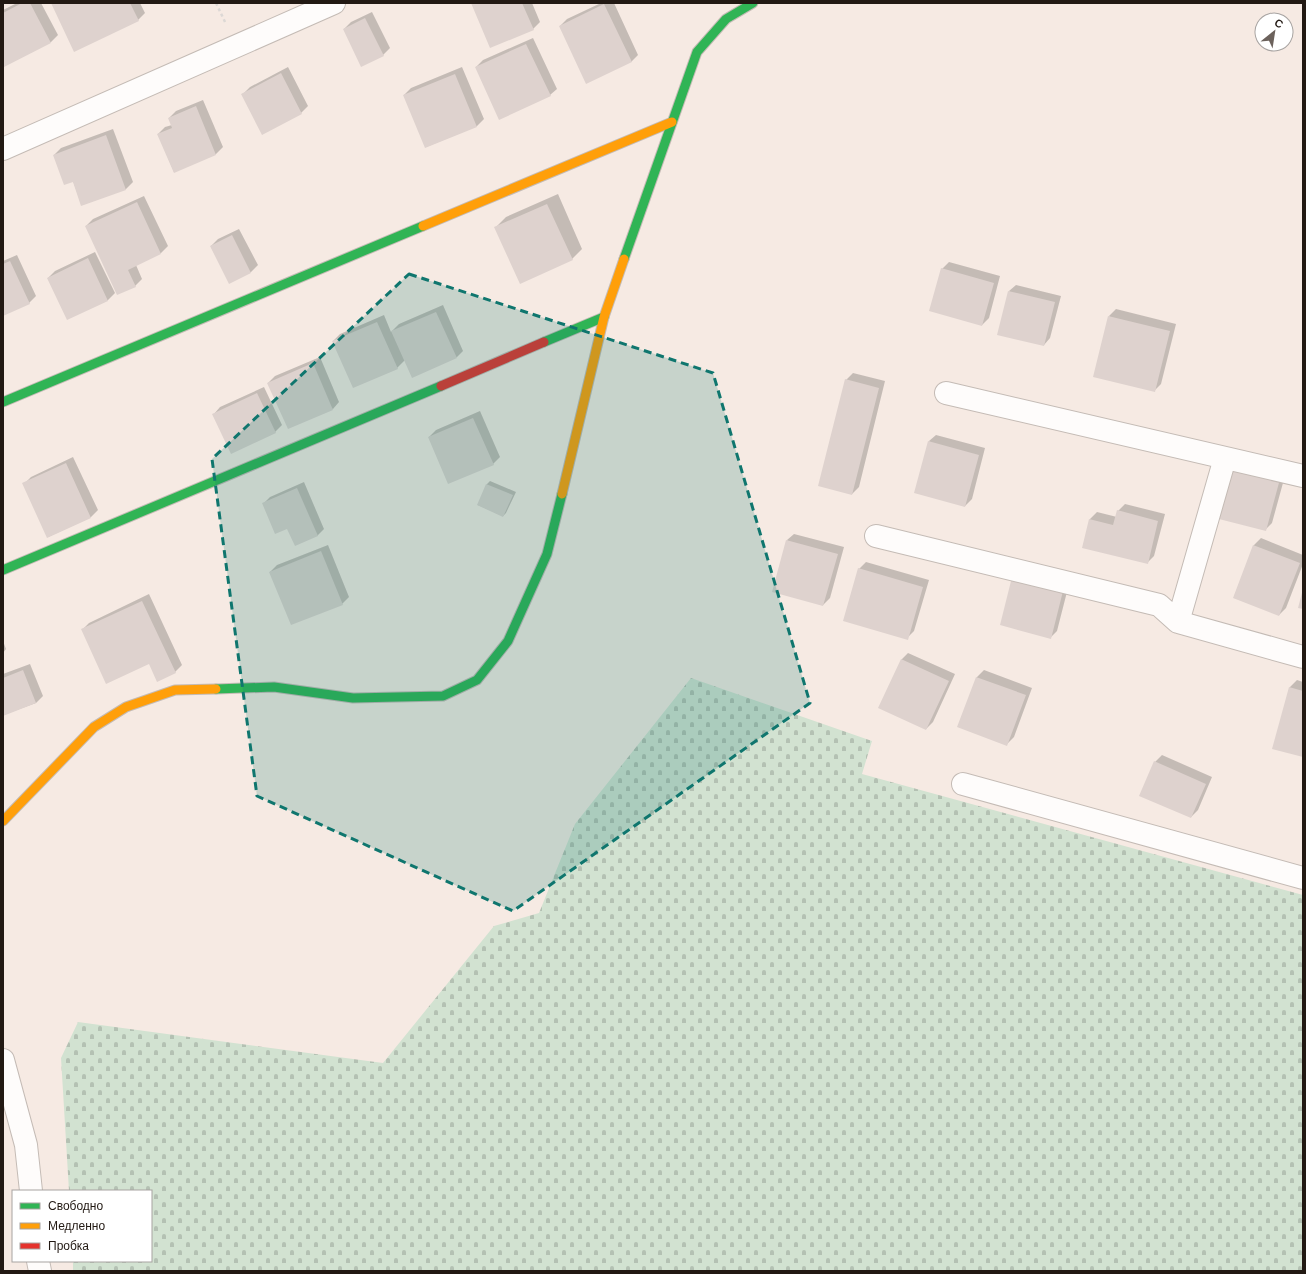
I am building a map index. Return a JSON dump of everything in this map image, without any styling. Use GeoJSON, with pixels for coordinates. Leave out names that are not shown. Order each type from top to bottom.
{"type":"FeatureCollection","features":[{"type":"Feature","properties":{"kind":"street"},"geometry":{"type":"LineString","coordinates":[[3,149],[334,3]]}},
{"type":"Feature","properties":{"kind":"street"},"geometry":{"type":"LineString","coordinates":[[3,821],[94,727],[126,707],[175,690],[274,687],[353,698],[443,696],[477,680],[508,641],[547,554],[604,317],[697,52],[726,19],[753,3]]}},
{"type":"Feature","properties":{"kind":"street"},"geometry":{"type":"LineString","coordinates":[[3,402],[672,122]]}},
{"type":"Feature","properties":{"kind":"street"},"geometry":{"type":"LineString","coordinates":[[3,570],[604,317]]}},
{"type":"Feature","properties":{"kind":"street"},"geometry":{"type":"LineString","coordinates":[[946,393],[1303,476]]}},
{"type":"Feature","properties":{"kind":"street"},"geometry":{"type":"LineString","coordinates":[[1178,622],[1225,458]]}},
{"type":"Feature","properties":{"kind":"street"},"geometry":{"type":"LineString","coordinates":[[876,536],[1159,605],[1178,622],[1303,657]]}},
{"type":"Feature","properties":{"kind":"street"},"geometry":{"type":"LineString","coordinates":[[963,784],[1303,878]]}},
{"type":"Feature","properties":{"kind":"street"},"geometry":{"type":"LineString","coordinates":[[3,1060],[26,1146],[31,1190]]}},
{"type":"Feature","properties":{"kind":"highlighted area"},"geometry":{"type":"Polygon","coordinates":[[[409,274],[713,373],[810,703],[513,911],[257,796],[212,459],[409,274]]]}},
{"type":"Feature","properties":{"kind":"green space"},"geometry":{"type":"Polygon","coordinates":[[[691,678],[872,741],[862,774],[1303,895],[1303,1270],[73,1271],[73,1262],[152,1262],[152,1190],[69,1190],[61,1058],[78,1022],[383,1063],[494,926],[539,913],[575,824],[691,678]]]}},
{"type":"Feature","properties":{"kind":"building"},"geometry":{"type":"Polygon","coordinates":[[[22,3],[30,3],[51,43],[4,67],[3,13],[22,3]]]}},
{"type":"Feature","properties":{"kind":"building"},"geometry":{"type":"Polygon","coordinates":[[[51,3],[130,3],[139,21],[74,52],[51,3]]]}},
{"type":"Feature","properties":{"kind":"building"},"geometry":{"type":"Polygon","coordinates":[[[471,3],[522,3],[534,30],[490,48],[471,3]]]}},
{"type":"Feature","properties":{"kind":"building"},"geometry":{"type":"Polygon","coordinates":[[[604,4],[632,62],[586,84],[559,26],[604,4]]]}},
{"type":"Feature","properties":{"kind":"building"},"geometry":{"type":"Polygon","coordinates":[[[365,18],[384,56],[361,67],[343,29],[365,18]]]}},
{"type":"Feature","properties":{"kind":"building"},"geometry":{"type":"Polygon","coordinates":[[[526,44],[551,96],[499,120],[475,67],[526,44]]]}},
{"type":"Feature","properties":{"kind":"building"},"geometry":{"type":"Polygon","coordinates":[[[281,73],[302,114],[262,135],[241,94],[281,73]]]}},
{"type":"Feature","properties":{"kind":"building"},"geometry":{"type":"Polygon","coordinates":[[[455,74],[477,127],[425,148],[403,95],[455,74]]]}},
{"type":"Feature","properties":{"kind":"building"},"geometry":{"type":"Polygon","coordinates":[[[196,106],[216,155],[174,173],[157,134],[172,128],[168,118],[196,106]]]}},
{"type":"Feature","properties":{"kind":"building"},"geometry":{"type":"Polygon","coordinates":[[[106,135],[126,190],[81,206],[73,182],[64,185],[53,155],[106,135]]]}},
{"type":"Feature","properties":{"kind":"building"},"geometry":{"type":"Polygon","coordinates":[[[137,202],[161,254],[128,270],[136,287],[117,295],[85,226],[137,202]]]}},
{"type":"Feature","properties":{"kind":"building"},"geometry":{"type":"Polygon","coordinates":[[[547,204],[573,260],[520,284],[494,227],[547,204]]]}},
{"type":"Feature","properties":{"kind":"building"},"geometry":{"type":"Polygon","coordinates":[[[232,235],[251,273],[229,284],[210,246],[232,235]]]}},
{"type":"Feature","properties":{"kind":"building"},"geometry":{"type":"Polygon","coordinates":[[[88,258],[108,301],[67,320],[47,278],[88,258]]]}},
{"type":"Feature","properties":{"kind":"building"},"geometry":{"type":"Polygon","coordinates":[[[10,261],[30,304],[3,316],[3,264],[10,261]]]}},
{"type":"Feature","properties":{"kind":"building"},"geometry":{"type":"Polygon","coordinates":[[[941,268],[994,283],[982,326],[929,311],[941,268]]]}},
{"type":"Feature","properties":{"kind":"building"},"geometry":{"type":"Polygon","coordinates":[[[1008,291],[1055,302],[1044,346],[997,335],[1008,291]]]}},
{"type":"Feature","properties":{"kind":"building"},"geometry":{"type":"Polygon","coordinates":[[[436,312],[457,358],[412,378],[391,331],[436,312]]]}},
{"type":"Feature","properties":{"kind":"building"},"geometry":{"type":"Polygon","coordinates":[[[1108,316],[1170,331],[1155,392],[1093,377],[1108,316]]]}},
{"type":"Feature","properties":{"kind":"building"},"geometry":{"type":"Polygon","coordinates":[[[377,322],[398,369],[353,388],[332,341],[377,322]]]}},
{"type":"Feature","properties":{"kind":"building"},"geometry":{"type":"Polygon","coordinates":[[[313,363],[333,410],[288,429],[267,383],[313,363]]]}},
{"type":"Feature","properties":{"kind":"building"},"geometry":{"type":"Polygon","coordinates":[[[845,379],[879,388],[852,495],[818,486],[845,379]]]}},
{"type":"Feature","properties":{"kind":"building"},"geometry":{"type":"Polygon","coordinates":[[[257,393],[276,433],[231,454],[212,414],[257,393]]]}},
{"type":"Feature","properties":{"kind":"building"},"geometry":{"type":"Polygon","coordinates":[[[473,418],[494,465],[448,484],[428,437],[473,418]]]}},
{"type":"Feature","properties":{"kind":"building"},"geometry":{"type":"Polygon","coordinates":[[[928,441],[979,455],[965,507],[914,493],[928,441]]]}},
{"type":"Feature","properties":{"kind":"building"},"geometry":{"type":"Polygon","coordinates":[[[66,463],[91,518],[47,538],[22,483],[66,463]]]}},
{"type":"Feature","properties":{"kind":"building"},"geometry":{"type":"Polygon","coordinates":[[[1229,465],[1280,479],[1266,531],[1215,518],[1229,465]]]}},
{"type":"Feature","properties":{"kind":"building"},"geometry":{"type":"Polygon","coordinates":[[[486,484],[513,495],[503,517],[477,505],[486,484]]]}},
{"type":"Feature","properties":{"kind":"building"},"geometry":{"type":"Polygon","coordinates":[[[297,488],[318,536],[295,546],[287,529],[275,534],[262,503],[297,488]]]}},
{"type":"Feature","properties":{"kind":"building"},"geometry":{"type":"Polygon","coordinates":[[[1117,510],[1158,521],[1148,564],[1082,548],[1089,519],[1113,525],[1117,510]]]}},
{"type":"Feature","properties":{"kind":"building"},"geometry":{"type":"Polygon","coordinates":[[[786,540],[838,554],[823,606],[772,592],[786,540]]]}},
{"type":"Feature","properties":{"kind":"building"},"geometry":{"type":"Polygon","coordinates":[[[1253,545],[1300,563],[1279,616],[1233,598],[1253,545]]]}},
{"type":"Feature","properties":{"kind":"building"},"geometry":{"type":"Polygon","coordinates":[[[321,551],[343,605],[291,625],[269,572],[321,551]]]}},
{"type":"Feature","properties":{"kind":"building"},"geometry":{"type":"Polygon","coordinates":[[[858,568],[923,587],[908,640],[843,621],[858,568]]]}},
{"type":"Feature","properties":{"kind":"building"},"geometry":{"type":"Polygon","coordinates":[[[1012,577],[1063,591],[1051,639],[1000,625],[1012,577]]]}},
{"type":"Feature","properties":{"kind":"building"},"geometry":{"type":"Polygon","coordinates":[[[1303,589],[1303,609],[1298,608],[1303,589]]]}},
{"type":"Feature","properties":{"kind":"building"},"geometry":{"type":"Polygon","coordinates":[[[142,601],[176,673],[157,682],[149,664],[106,684],[81,629],[142,601]]]}},
{"type":"Feature","properties":{"kind":"building"},"geometry":{"type":"Polygon","coordinates":[[[901,659],[949,681],[926,730],[878,708],[901,659]]]}},
{"type":"Feature","properties":{"kind":"building"},"geometry":{"type":"Polygon","coordinates":[[[23,670],[36,703],[3,716],[3,678],[23,670]]]}},
{"type":"Feature","properties":{"kind":"building"},"geometry":{"type":"Polygon","coordinates":[[[976,677],[1026,695],[1007,746],[957,727],[976,677]]]}},
{"type":"Feature","properties":{"kind":"building"},"geometry":{"type":"Polygon","coordinates":[[[1289,687],[1303,691],[1303,757],[1272,749],[1289,687]]]}},
{"type":"Feature","properties":{"kind":"building"},"geometry":{"type":"Polygon","coordinates":[[[1154,761],[1206,784],[1191,818],[1139,796],[1154,761]]]}},
{"type":"Feature","properties":{"kind":"traffic: fast"},"geometry":{"type":"LineString","coordinates":[[624,259],[697,52],[726,19],[753,3]]}},
{"type":"Feature","properties":{"kind":"traffic: fast"},"geometry":{"type":"LineString","coordinates":[[3,402],[423,226]]}},
{"type":"Feature","properties":{"kind":"traffic: fast"},"geometry":{"type":"LineString","coordinates":[[544,342],[604,317]]}},
{"type":"Feature","properties":{"kind":"traffic: fast"},"geometry":{"type":"LineString","coordinates":[[3,570],[441,386]]}},
{"type":"Feature","properties":{"kind":"traffic: fast"},"geometry":{"type":"LineString","coordinates":[[216,689],[274,687],[353,698],[443,696],[477,680],[508,641],[547,554],[562,494]]}},
{"type":"Feature","properties":{"kind":"traffic: slow"},"geometry":{"type":"LineString","coordinates":[[423,226],[672,122]]}},
{"type":"Feature","properties":{"kind":"traffic: slow"},"geometry":{"type":"LineString","coordinates":[[562,494],[604,317],[624,259]]}},
{"type":"Feature","properties":{"kind":"traffic: slow"},"geometry":{"type":"LineString","coordinates":[[3,821],[94,727],[126,707],[175,690],[216,689]]}},
{"type":"Feature","properties":{"kind":"traffic: jam"},"geometry":{"type":"LineString","coordinates":[[441,386],[544,342]]}}]}
